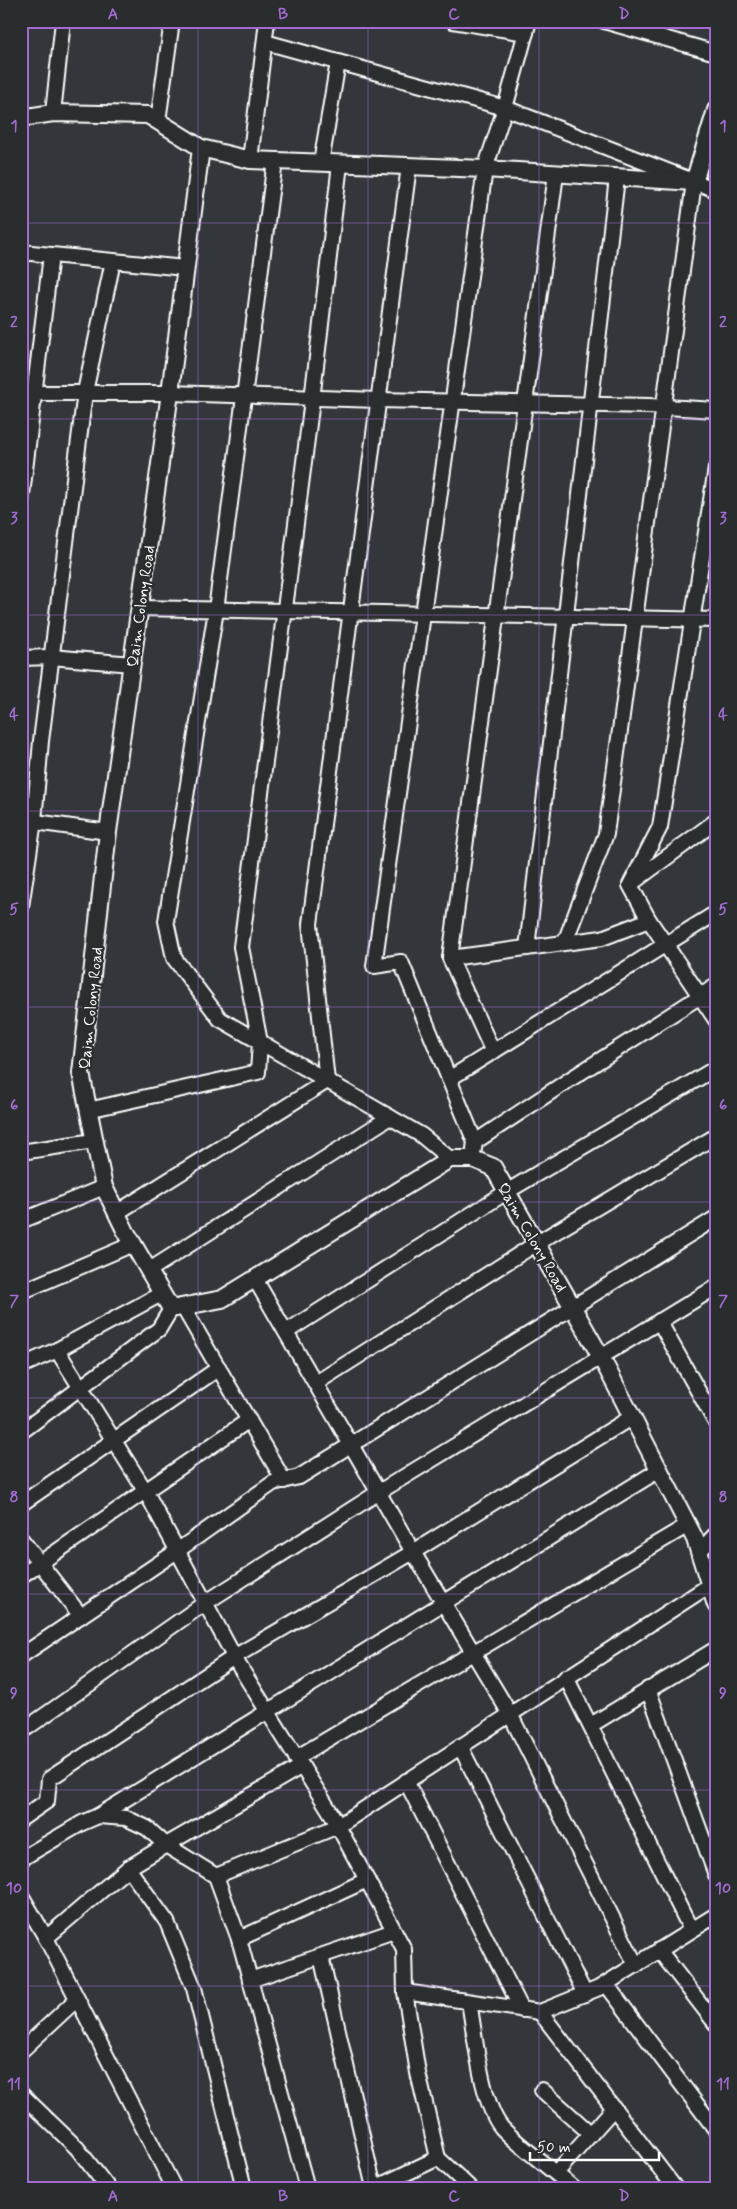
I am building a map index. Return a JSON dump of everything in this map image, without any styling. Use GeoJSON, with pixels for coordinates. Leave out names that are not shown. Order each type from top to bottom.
{"type":"FeatureCollection","features":[{"type":"Feature","properties":{"kind":"street"},"geometry":{"type":"LineString","coordinates":[[53,113],[63,21]]}},
{"type":"Feature","properties":{"kind":"street"},"geometry":{"type":"LineString","coordinates":[[158,121],[172,21]]}},
{"type":"Feature","properties":{"kind":"street"},"geometry":{"type":"LineString","coordinates":[[250,160],[267,21]]}},
{"type":"Feature","properties":{"kind":"street"},"geometry":{"type":"LineString","coordinates":[[453,21],[528,27],[485,170],[374,966],[400,962],[475,1142],[473,1159]]}},
{"type":"Feature","properties":{"kind":"street"},"geometry":{"type":"LineString","coordinates":[[604,21],[716,53]]}},
{"type":"Feature","properties":{"kind":"street"},"geometry":{"type":"LineString","coordinates":[[264,42],[505,108],[716,190]]}},
{"type":"Feature","properties":{"kind":"street"},"geometry":{"type":"LineString","coordinates":[[321,163],[338,62]]}},
{"type":"Feature","properties":{"kind":"street"},"geometry":{"type":"LineString","coordinates":[[565,942],[606,834],[694,182],[716,111]]}},
{"type":"Feature","properties":{"kind":"street"},"geometry":{"type":"LineString","coordinates":[[21,118],[53,113],[148,114],[201,148],[250,160],[409,166],[694,182]]}},
{"type":"Feature","properties":{"kind":"street","name":"Qaim Colony Road"},"geometry":{"type":"LineString","coordinates":[[177,1308],[161,1294],[104,1187],[82,1074],[108,832],[141,608],[201,148]]}},
{"type":"Feature","properties":{"kind":"street"},"geometry":{"type":"LineString","coordinates":[[21,1432],[159,1329],[177,1308],[222,1299],[450,1159],[421,1135],[220,1019],[174,958],[166,921],[216,610],[276,161]]}},
{"type":"Feature","properties":{"kind":"street"},"geometry":{"type":"LineString","coordinates":[[88,1110],[258,1072],[260,1042],[241,947],[312,398],[340,164]]}},
{"type":"Feature","properties":{"kind":"street"},"geometry":{"type":"LineString","coordinates":[[327,1081],[310,924],[409,166]]}},
{"type":"Feature","properties":{"kind":"street"},"geometry":{"type":"LineString","coordinates":[[493,1052],[450,958],[556,174]]}},
{"type":"Feature","properties":{"kind":"street"},"geometry":{"type":"LineString","coordinates":[[527,948],[617,178]]}},
{"type":"Feature","properties":{"kind":"street"},"geometry":{"type":"LineString","coordinates":[[21,252],[185,268]]}},
{"type":"Feature","properties":{"kind":"street"},"geometry":{"type":"LineString","coordinates":[[21,503],[28,393],[51,255]]}},
{"type":"Feature","properties":{"kind":"street"},"geometry":{"type":"LineString","coordinates":[[21,906],[28,820],[41,741],[85,392],[113,261]]}},
{"type":"Feature","properties":{"kind":"street"},"geometry":{"type":"LineString","coordinates":[[28,393],[170,393],[716,410]]}},
{"type":"Feature","properties":{"kind":"street"},"geometry":{"type":"LineString","coordinates":[[630,885],[660,827],[716,468]]}},
{"type":"Feature","properties":{"kind":"street"},"geometry":{"type":"LineString","coordinates":[[141,608],[716,620]]}},
{"type":"Feature","properties":{"kind":"street"},"geometry":{"type":"LineString","coordinates":[[21,658],[51,657],[132,664]]}},
{"type":"Feature","properties":{"kind":"street"},"geometry":{"type":"LineString","coordinates":[[28,820],[108,832]]}},
{"type":"Feature","properties":{"kind":"street"},"geometry":{"type":"LineString","coordinates":[[630,885],[716,821]]}},
{"type":"Feature","properties":{"kind":"street"},"geometry":{"type":"LineString","coordinates":[[630,885],[649,920],[716,1020]]}},
{"type":"Feature","properties":{"kind":"street"},"geometry":{"type":"LineString","coordinates":[[449,1079],[716,913]]}},
{"type":"Feature","properties":{"kind":"street"},"geometry":{"type":"LineString","coordinates":[[450,958],[602,938],[649,920]]}},
{"type":"Feature","properties":{"kind":"street"},"geometry":{"type":"LineString","coordinates":[[475,1142],[716,986]]}},
{"type":"Feature","properties":{"kind":"street"},"geometry":{"type":"LineString","coordinates":[[286,1332],[508,1191],[716,1068]]}},
{"type":"Feature","properties":{"kind":"street"},"geometry":{"type":"LineString","coordinates":[[118,1212],[327,1081]]}},
{"type":"Feature","properties":{"kind":"street"},"geometry":{"type":"LineString","coordinates":[[148,1271],[390,1117]]}},
{"type":"Feature","properties":{"kind":"street"},"geometry":{"type":"LineString","coordinates":[[316,1383],[537,1243],[716,1136]]}},
{"type":"Feature","properties":{"kind":"street"},"geometry":{"type":"LineString","coordinates":[[21,1152],[94,1141]]}},
{"type":"Feature","properties":{"kind":"street","name":"Qaim Colony Road"},"geometry":{"type":"LineString","coordinates":[[450,1159],[473,1159],[493,1167],[508,1191],[601,1356],[688,1525],[716,1605]]}},
{"type":"Feature","properties":{"kind":"street"},"geometry":{"type":"LineString","coordinates":[[21,1221],[104,1187]]}},
{"type":"Feature","properties":{"kind":"street"},"geometry":{"type":"LineString","coordinates":[[21,1656],[177,1551],[273,1483],[299,1477],[716,1218]]}},
{"type":"Feature","properties":{"kind":"street"},"geometry":{"type":"LineString","coordinates":[[21,1292],[133,1244]]}},
{"type":"Feature","properties":{"kind":"street"},"geometry":{"type":"LineString","coordinates":[[255,1279],[412,1552],[510,1714],[636,1965]]}},
{"type":"Feature","properties":{"kind":"street"},"geometry":{"type":"LineString","coordinates":[[21,1732],[206,1603],[379,1492],[716,1286]]}},
{"type":"Feature","properties":{"kind":"street"},"geometry":{"type":"LineString","coordinates":[[21,1366],[57,1350],[161,1294]]}},
{"type":"Feature","properties":{"kind":"street"},"geometry":{"type":"LineString","coordinates":[[177,1308],[219,1368],[284,1480]]}},
{"type":"Feature","properties":{"kind":"street"},"geometry":{"type":"LineString","coordinates":[[659,1321],[716,1423]]}},
{"type":"Feature","properties":{"kind":"street"},"geometry":{"type":"LineString","coordinates":[[57,1350],[145,1491],[234,1657],[338,1826],[404,1949],[405,1992],[418,2073],[438,2158],[470,2188]]}},
{"type":"Feature","properties":{"kind":"street"},"geometry":{"type":"LineString","coordinates":[[21,1504],[219,1368]]}},
{"type":"Feature","properties":{"kind":"street"},"geometry":{"type":"LineString","coordinates":[[21,1819],[46,1801],[49,1779],[234,1657],[412,1552],[632,1417]]}},
{"type":"Feature","properties":{"kind":"street"},"geometry":{"type":"LineString","coordinates":[[21,1576],[249,1420]]}},
{"type":"Feature","properties":{"kind":"street"},"geometry":{"type":"LineString","coordinates":[[21,1860],[82,1823],[98,1816],[267,1710],[659,1470]]}},
{"type":"Feature","properties":{"kind":"street"},"geometry":{"type":"LineString","coordinates":[[46,1938],[128,1868],[472,1652],[688,1525]]}},
{"type":"Feature","properties":{"kind":"street"},"geometry":{"type":"LineString","coordinates":[[699,1552],[716,1534]]}},
{"type":"Feature","properties":{"kind":"street"},"geometry":{"type":"LineString","coordinates":[[21,1539],[81,1616]]}},
{"type":"Feature","properties":{"kind":"street"},"geometry":{"type":"LineString","coordinates":[[216,1876],[338,1826],[710,1585]]}},
{"type":"Feature","properties":{"kind":"street"},"geometry":{"type":"LineString","coordinates":[[591,1725],[716,1649]]}},
{"type":"Feature","properties":{"kind":"street"},"geometry":{"type":"LineString","coordinates":[[566,1677],[691,1930]]}},
{"type":"Feature","properties":{"kind":"street"},"geometry":{"type":"LineString","coordinates":[[648,1689],[716,1875]]}},
{"type":"Feature","properties":{"kind":"street"},"geometry":{"type":"LineString","coordinates":[[460,1746],[585,1994]]}},
{"type":"Feature","properties":{"kind":"street"},"geometry":{"type":"LineString","coordinates":[[406,1781],[522,2010]]}},
{"type":"Feature","properties":{"kind":"street"},"geometry":{"type":"LineString","coordinates":[[98,1816],[126,1818],[147,1828],[166,1845],[216,1876],[239,1939],[307,2188]]}},
{"type":"Feature","properties":{"kind":"street"},"geometry":{"type":"LineString","coordinates":[[128,1868],[167,1922],[194,1988],[244,2188]]}},
{"type":"Feature","properties":{"kind":"street"},"geometry":{"type":"LineString","coordinates":[[239,1939],[367,1880]]}},
{"type":"Feature","properties":{"kind":"street"},"geometry":{"type":"LineString","coordinates":[[21,1895],[46,1938],[174,2188]]}},
{"type":"Feature","properties":{"kind":"street"},"geometry":{"type":"LineString","coordinates":[[405,1992],[540,2012],[606,1984],[716,1915]]}},
{"type":"Feature","properties":{"kind":"street"},"geometry":{"type":"LineString","coordinates":[[250,1980],[394,1932]]}},
{"type":"Feature","properties":{"kind":"street"},"geometry":{"type":"LineString","coordinates":[[659,1950],[716,2024]]}},
{"type":"Feature","properties":{"kind":"street"},"geometry":{"type":"LineString","coordinates":[[320,1956],[375,2188],[438,2158]]}},
{"type":"Feature","properties":{"kind":"street"},"geometry":{"type":"LineString","coordinates":[[606,1984],[716,2130]]}},
{"type":"Feature","properties":{"kind":"street"},"geometry":{"type":"LineString","coordinates":[[21,2051],[77,1999]]}},
{"type":"Feature","properties":{"kind":"street"},"geometry":{"type":"LineString","coordinates":[[469,2002],[484,2084],[493,2114],[502,2127],[573,2188]]}},
{"type":"Feature","properties":{"kind":"street"},"geometry":{"type":"LineString","coordinates":[[540,2012],[675,2188]]}},
{"type":"Feature","properties":{"kind":"street"},"geometry":{"type":"LineString","coordinates":[[542,2090],[591,2134]]}},
{"type":"Feature","properties":{"kind":"street"},"geometry":{"type":"LineString","coordinates":[[21,2094],[77,2148],[108,2188]]}},
{"type":"Feature","properties":{"kind":"street"},"geometry":{"type":"LineString","coordinates":[[556,2173],[614,2108]]}}]}
